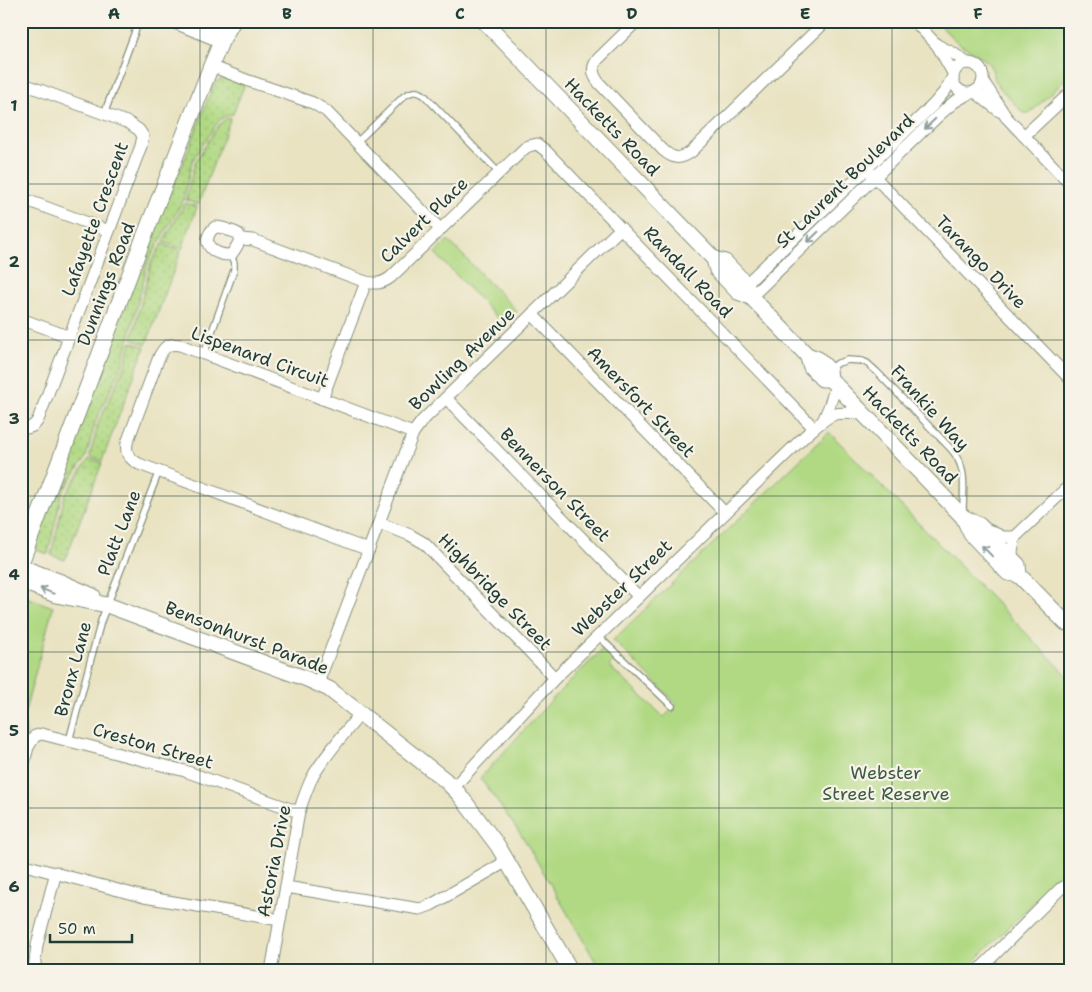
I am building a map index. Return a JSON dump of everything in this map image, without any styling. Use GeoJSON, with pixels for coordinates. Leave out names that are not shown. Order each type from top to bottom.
{"type":"FeatureCollection","features":[{"type":"Feature","properties":{"kind":"street","name":"Hacketts Road"},"geometry":{"type":"LineString","coordinates":[[484,21],[714,259],[716,270],[745,291],[807,355],[811,367],[822,379],[832,378],[863,414],[963,518],[971,534],[1008,573],[1019,575],[1069,627]]}},
{"type":"Feature","properties":{"kind":"street"},"geometry":{"type":"LineString","coordinates":[[637,21],[598,59],[593,68],[594,75],[599,83],[663,150],[677,158],[684,157],[691,152],[826,21]]}},
{"type":"Feature","properties":{"kind":"street"},"geometry":{"type":"LineString","coordinates":[[914,21],[937,45],[953,75],[955,87],[958,91],[971,93],[1006,117]]}},
{"type":"Feature","properties":{"kind":"street"},"geometry":{"type":"LineString","coordinates":[[180,22],[227,32]]}},
{"type":"Feature","properties":{"kind":"street","name":"Dunnings Road"},"geometry":{"type":"LineString","coordinates":[[21,563],[136,255],[211,66],[227,32]]}},
{"type":"Feature","properties":{"kind":"street"},"geometry":{"type":"LineString","coordinates":[[937,45],[979,68],[982,72],[983,81],[1006,117],[1071,184]]}},
{"type":"Feature","properties":{"kind":"street"},"geometry":{"type":"LineString","coordinates":[[953,75],[958,66],[967,63]]}},
{"type":"Feature","properties":{"kind":"street"},"geometry":{"type":"LineString","coordinates":[[211,66],[320,106],[332,116],[440,229]]}},
{"type":"Feature","properties":{"kind":"street","name":"St Laurent Boulevard"},"geometry":{"type":"LineString","coordinates":[[745,291],[866,168],[945,92],[953,75]]}},
{"type":"Feature","properties":{"kind":"street"},"geometry":{"type":"LineString","coordinates":[[971,93],[981,86],[983,81]]}},
{"type":"Feature","properties":{"kind":"street","name":"Lafayette Crescent"},"geometry":{"type":"LineString","coordinates":[[21,83],[135,126],[143,136],[141,146],[38,420],[34,426],[26,429],[21,428]]}},
{"type":"Feature","properties":{"kind":"street"},"geometry":{"type":"LineString","coordinates":[[1024,136],[1071,92]]}},
{"type":"Feature","properties":{"kind":"street","name":"St Laurent Boulevard"},"geometry":{"type":"LineString","coordinates":[[745,291],[875,177],[948,106],[971,93]]}},
{"type":"Feature","properties":{"kind":"street","name":"Calvert Place"},"geometry":{"type":"LineString","coordinates":[[366,282],[375,284],[386,281],[525,148],[535,144]]}},
{"type":"Feature","properties":{"kind":"street","name":"Randall Road"},"geometry":{"type":"LineString","coordinates":[[535,144],[546,151],[818,425]]}},
{"type":"Feature","properties":{"kind":"street","name":"Tarango Drive"},"geometry":{"type":"LineString","coordinates":[[866,168],[1071,380]]}},
{"type":"Feature","properties":{"kind":"street"},"geometry":{"type":"LineString","coordinates":[[21,198],[109,231]]}},
{"type":"Feature","properties":{"kind":"street"},"geometry":{"type":"LineString","coordinates":[[216,227],[237,233],[240,239],[235,251],[231,255],[224,255],[211,250],[207,242],[213,229],[216,227]]}},
{"type":"Feature","properties":{"kind":"street","name":"Bowling Avenue"},"geometry":{"type":"LineString","coordinates":[[318,683],[413,433],[422,421],[621,228]]}},
{"type":"Feature","properties":{"kind":"street"},"geometry":{"type":"LineString","coordinates":[[240,239],[253,240],[366,282],[322,399]]}},
{"type":"Feature","properties":{"kind":"street","name":"Amersfort Street"},"geometry":{"type":"LineString","coordinates":[[532,314],[725,513]]}},
{"type":"Feature","properties":{"kind":"street"},"geometry":{"type":"LineString","coordinates":[[21,319],[70,337]]}},
{"type":"Feature","properties":{"kind":"street","name":"Lispenard Circuit"},"geometry":{"type":"LineString","coordinates":[[369,550],[133,461],[127,455],[127,444],[159,357],[164,349],[170,345],[180,346],[413,433]]}},
{"type":"Feature","properties":{"kind":"street","name":"Webster Street"},"geometry":{"type":"LineString","coordinates":[[818,425],[829,407],[832,378]]}},
{"type":"Feature","properties":{"kind":"street","name":"Bennerson Street"},"geometry":{"type":"LineString","coordinates":[[446,398],[639,597]]}},
{"type":"Feature","properties":{"kind":"street","name":"Webster Street"},"geometry":{"type":"LineString","coordinates":[[453,788],[555,678],[818,425],[835,414],[863,414]]}},
{"type":"Feature","properties":{"kind":"street"},"geometry":{"type":"LineString","coordinates":[[1013,560],[1012,552],[1015,537],[1071,484]]}},
{"type":"Feature","properties":{"kind":"street","name":"Hacketts Road"},"geometry":{"type":"LineString","coordinates":[[963,518],[979,525],[1018,565],[1019,575]]}},
{"type":"Feature","properties":{"kind":"street","name":"Highbridge Street"},"geometry":{"type":"LineString","coordinates":[[379,524],[410,535],[424,543],[555,678]]}},
{"type":"Feature","properties":{"kind":"street"},"geometry":{"type":"LineString","coordinates":[[979,525],[1003,537],[1015,537]]}},
{"type":"Feature","properties":{"kind":"street","name":"Bensonhurst Parade"},"geometry":{"type":"LineString","coordinates":[[21,567],[69,585],[107,605]]}},
{"type":"Feature","properties":{"kind":"street","name":"Bensonhurst Parade"},"geometry":{"type":"LineString","coordinates":[[21,581],[56,595],[107,605],[318,683],[328,689],[453,788],[466,803],[507,861],[571,971]]}},
{"type":"Feature","properties":{"kind":"street","name":"Astoria Drive"},"geometry":{"type":"LineString","coordinates":[[271,971],[299,812],[307,789],[319,767],[360,714]]}},
{"type":"Feature","properties":{"kind":"street","name":"Creston Street"},"geometry":{"type":"LineString","coordinates":[[21,774],[28,747],[33,738],[42,734],[185,772],[299,812]]}},
{"type":"Feature","properties":{"kind":"street"},"geometry":{"type":"LineString","coordinates":[[286,887],[420,909],[431,905],[507,861]]}},
{"type":"Feature","properties":{"kind":"street"},"geometry":{"type":"LineString","coordinates":[[21,864],[144,897],[280,920]]}},
{"type":"Feature","properties":{"kind":"street"},"geometry":{"type":"LineString","coordinates":[[34,971],[37,945],[56,872]]}},
{"type":"Feature","properties":{"kind":"street"},"geometry":{"type":"LineString","coordinates":[[979,970],[1060,889],[1071,883]]}},
{"type":"Feature","properties":{"kind":"lane"},"geometry":{"type":"LineString","coordinates":[[104,114],[139,21]]}},
{"type":"Feature","properties":{"kind":"lane"},"geometry":{"type":"LineString","coordinates":[[357,142],[404,96],[413,91],[418,92],[425,96],[499,173]]}},
{"type":"Feature","properties":{"kind":"lane"},"geometry":{"type":"LineString","coordinates":[[204,354],[234,270],[231,255]]}},
{"type":"Feature","properties":{"kind":"lane","name":"Frankie Way"},"geometry":{"type":"LineString","coordinates":[[832,378],[838,363],[848,360],[867,363],[950,449],[960,460],[964,478],[963,518]]}},
{"type":"Feature","properties":{"kind":"lane","name":"Platt Lane"},"geometry":{"type":"LineString","coordinates":[[107,605],[159,471]]}},
{"type":"Feature","properties":{"kind":"lane","name":"Bronx Lane"},"geometry":{"type":"LineString","coordinates":[[69,741],[107,605]]}},
{"type":"Feature","properties":{"kind":"lane"},"geometry":{"type":"LineString","coordinates":[[598,636],[672,706]]}},
{"type":"Feature","properties":{"kind":"green space"},"geometry":{"type":"Polygon","coordinates":[[[935,21],[1071,21],[1071,74],[1030,113],[1023,113],[999,87],[987,61],[957,42],[935,21]]]}},
{"type":"Feature","properties":{"kind":"green space"},"geometry":{"type":"Polygon","coordinates":[[[228,79],[244,86],[233,114],[225,116],[218,122],[192,161],[183,201],[148,262],[122,366],[96,420],[86,457],[62,493],[48,554],[36,550],[33,547],[150,238],[184,161],[212,88],[216,82],[228,79]]]}},
{"type":"Feature","properties":{"kind":"green space"},"geometry":{"type":"Polygon","coordinates":[[[231,117],[198,205],[186,200],[195,162],[218,126],[225,119],[231,117]]]}},
{"type":"Feature","properties":{"kind":"green space"},"geometry":{"type":"Polygon","coordinates":[[[185,203],[197,207],[182,249],[163,242],[185,203]]]}},
{"type":"Feature","properties":{"kind":"green space"},"geometry":{"type":"Polygon","coordinates":[[[448,240],[517,311],[503,324],[435,253],[448,240]]]}},
{"type":"Feature","properties":{"kind":"green space"},"geometry":{"type":"Polygon","coordinates":[[[162,244],[181,251],[146,345],[132,339],[151,263],[162,244]]]}},
{"type":"Feature","properties":{"kind":"green space"},"geometry":{"type":"Polygon","coordinates":[[[131,342],[145,347],[102,461],[90,457],[90,455],[99,421],[125,366],[131,342]]]}},
{"type":"Feature","properties":{"kind":"green space","name":"Webster Street Reserve"},"geometry":{"type":"Polygon","coordinates":[[[829,432],[1071,679],[1071,865],[965,971],[601,971],[524,839],[480,778],[559,692],[604,648],[615,660],[609,666],[664,717],[677,704],[613,640],[829,432]]]}},
{"type":"Feature","properties":{"kind":"green space"},"geometry":{"type":"Polygon","coordinates":[[[89,459],[102,463],[65,560],[51,555],[65,495],[89,459]]]}},
{"type":"Feature","properties":{"kind":"green space"},"geometry":{"type":"Polygon","coordinates":[[[21,595],[53,607],[24,715],[26,734],[21,751],[21,595]]]}}]}
